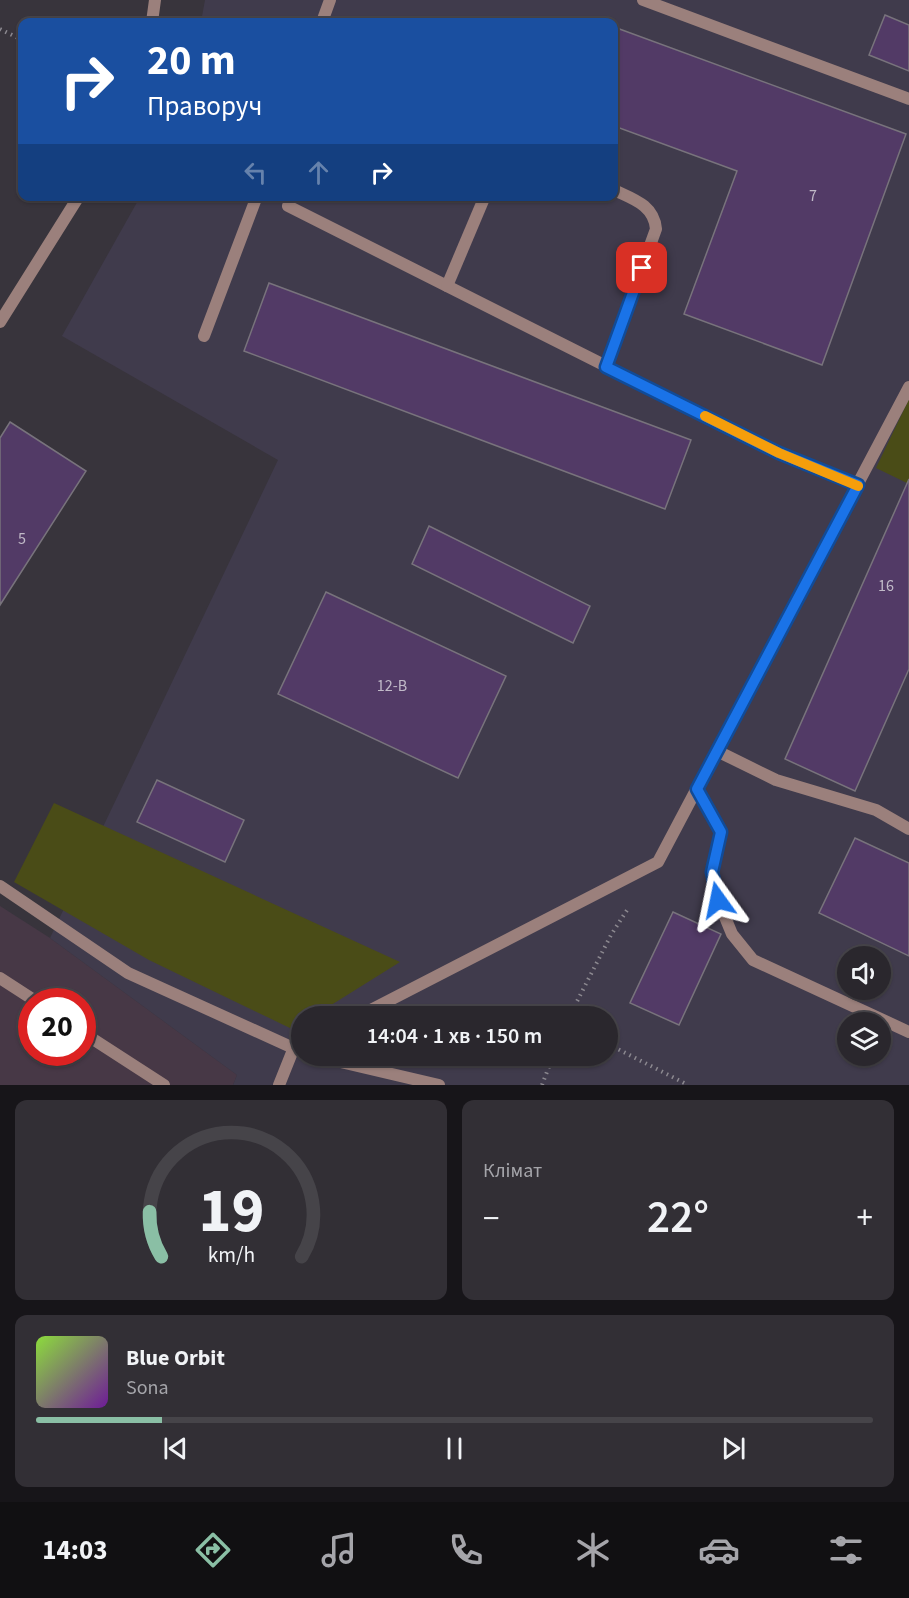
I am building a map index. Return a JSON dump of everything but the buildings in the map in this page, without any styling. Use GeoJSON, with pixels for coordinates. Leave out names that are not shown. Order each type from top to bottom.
{"type":"FeatureCollection","features":[{"type":"Feature","properties":{"kind":"lane"},"geometry":{"type":"LineString","coordinates":[[153,18],[155,0]]}},
{"type":"Feature","properties":{"kind":"lane"},"geometry":{"type":"LineString","coordinates":[[323,18],[330,0]]}},
{"type":"Feature","properties":{"kind":"lane"},"geometry":{"type":"LineString","coordinates":[[643,0],[909,99]]}},
{"type":"Feature","properties":{"kind":"lane"},"geometry":{"type":"LineString","coordinates":[[606,367],[656,229],[656,221],[644,204],[618,192]]}},
{"type":"Feature","properties":{"kind":"lane"},"geometry":{"type":"LineString","coordinates":[[0,322],[76,201]]}},
{"type":"Feature","properties":{"kind":"lane"},"geometry":{"type":"LineString","coordinates":[[204,336],[254,201]]}},
{"type":"Feature","properties":{"kind":"lane"},"geometry":{"type":"LineString","coordinates":[[447,286],[483,201]]}},
{"type":"Feature","properties":{"kind":"lane"},"geometry":{"type":"LineString","coordinates":[[288,206],[779,453],[858,485]]}},
{"type":"Feature","properties":{"kind":"lane"},"geometry":{"type":"LineString","coordinates":[[378,1006],[658,862],[909,387]]}},
{"type":"Feature","properties":{"kind":"lane"},"geometry":{"type":"LineString","coordinates":[[717,751],[776,780],[876,810],[909,829]]}},
{"type":"Feature","properties":{"kind":"lane"},"geometry":{"type":"LineString","coordinates":[[697,789],[721,832],[712,872],[718,900],[732,934],[753,960],[909,1032]]}},
{"type":"Feature","properties":{"kind":"lane"},"geometry":{"type":"LineString","coordinates":[[0,886],[128,973],[291,1045]]}},
{"type":"Feature","properties":{"kind":"lane"},"geometry":{"type":"LineString","coordinates":[[0,978],[18,990]]}},
{"type":"Feature","properties":{"kind":"lane"},"geometry":{"type":"LineString","coordinates":[[96,1041],[164,1085]]}},
{"type":"Feature","properties":{"kind":"lane"},"geometry":{"type":"LineString","coordinates":[[279,1085],[291,1063]]}},
{"type":"Feature","properties":{"kind":"lane"},"geometry":{"type":"LineString","coordinates":[[358,1066],[440,1085]]}},
{"type":"Feature","properties":{"kind":"path"},"geometry":{"type":"LineString","coordinates":[[0,29],[18,38]]}},
{"type":"Feature","properties":{"kind":"path"},"geometry":{"type":"LineString","coordinates":[[575,1006],[611,935],[634,899]]}},
{"type":"Feature","properties":{"kind":"path"},"geometry":{"type":"LineString","coordinates":[[618,1049],[688,1085]]}},
{"type":"Feature","properties":{"kind":"path"},"geometry":{"type":"LineString","coordinates":[[542,1085],[549,1066]]}},
{"type":"Feature","properties":{"kind":"shaded area"},"geometry":{"type":"Polygon","coordinates":[[[205,0],[909,0],[909,1085],[233,1085],[237,1075],[50,938],[278,460],[62,336],[138,201],[618,201],[618,18],[202,18],[205,0]]]}},
{"type":"Feature","properties":{"kind":"shaded area"},"geometry":{"type":"Polygon","coordinates":[[[909,399],[909,484],[876,468],[909,399]]]}},
{"type":"Feature","properties":{"kind":"shaded area"},"geometry":{"type":"Polygon","coordinates":[[[54,803],[400,962],[330,1006],[291,1006],[291,1029],[149,960],[14,882],[54,803]]]}},
{"type":"Feature","properties":{"kind":"shaded area"},"geometry":{"type":"Polygon","coordinates":[[[0,906],[50,938],[237,1075],[233,1085],[0,1085],[0,906]]]}},
{"type":"Feature","properties":{"kind":"slow traffic"},"geometry":{"type":"LineString","coordinates":[[705,416],[779,453],[858,486]]}},
{"type":"Feature","properties":{"kind":"route"},"geometry":{"type":"LineString","coordinates":[[642,268],[606,367],[779,453],[858,485],[697,789],[721,832],[712,872],[718,900]]}}]}
